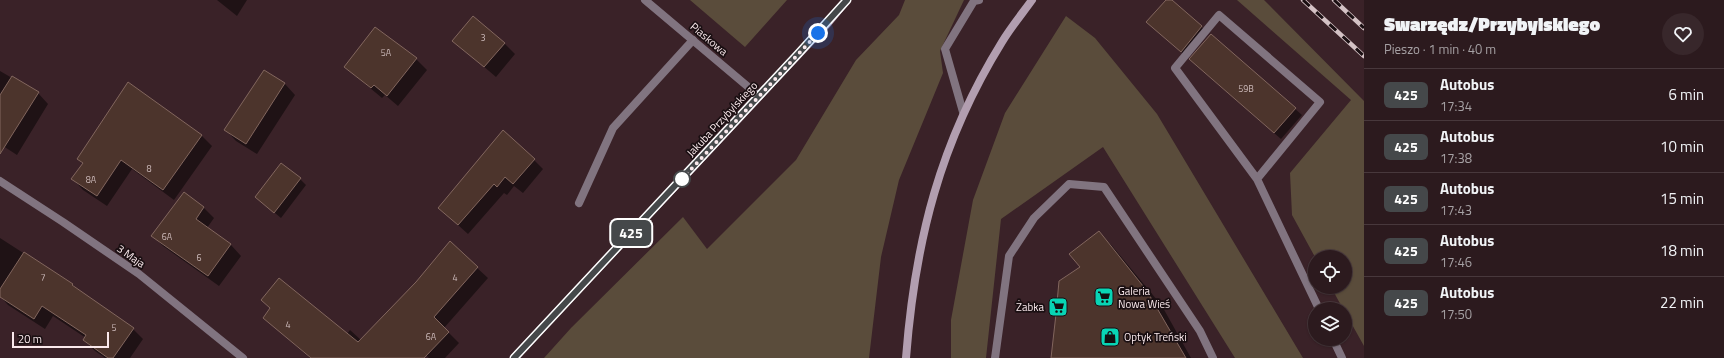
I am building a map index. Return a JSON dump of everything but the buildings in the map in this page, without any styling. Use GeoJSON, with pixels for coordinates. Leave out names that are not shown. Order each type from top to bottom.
{"type":"FeatureCollection","features":[{"type":"Feature","properties":{"kind":"street","name":"Piaskowa"},"geometry":{"type":"LineString","coordinates":[[645,0],[759,96]]}},
{"type":"Feature","properties":{"kind":"street","name":"Jakuba Przybylskiego"},"geometry":{"type":"LineString","coordinates":[[514,358],[847,0]]}},
{"type":"Feature","properties":{"kind":"street"},"geometry":{"type":"LineString","coordinates":[[963,112],[945,49],[974,1],[979,0]]}},
{"type":"Feature","properties":{"kind":"street"},"geometry":{"type":"LineString","coordinates":[[906,358],[914,282],[922,240],[938,177],[963,112],[1002,40],[1032,0]]}},
{"type":"Feature","properties":{"kind":"street"},"geometry":{"type":"LineString","coordinates":[[1256,179],[1320,102],[1219,15],[1175,68],[1256,179],[1316,302]]}},
{"type":"Feature","properties":{"kind":"street"},"geometry":{"type":"LineString","coordinates":[[579,203],[613,128],[693,40]]}},
{"type":"Feature","properties":{"kind":"street","name":"3 Maja"},"geometry":{"type":"LineString","coordinates":[[0,181],[139,274],[243,358]]}},
{"type":"Feature","properties":{"kind":"street"},"geometry":{"type":"LineString","coordinates":[[995,358],[1009,256],[1034,218],[1069,184],[1104,187],[1200,331],[1213,358]]}},
{"type":"Feature","properties":{"kind":"street"},"geometry":{"type":"LineString","coordinates":[[1336,346],[1342,358]]}},
{"type":"Feature","properties":{"kind":"shaded area"},"geometry":{"type":"Polygon","coordinates":[[[690,0],[787,0],[745,47],[690,0]]]}},
{"type":"Feature","properties":{"kind":"shaded area"},"geometry":{"type":"Polygon","coordinates":[[[905,0],[964,0],[940,51],[943,73],[899,180],[881,257],[869,358],[544,358],[571,328],[683,217],[707,249],[796,160],[856,60],[899,15],[905,0]]]}},
{"type":"Feature","properties":{"kind":"shaded area"},"geometry":{"type":"Polygon","coordinates":[[[1237,0],[1264,0],[1364,101],[1364,346],[1352,325],[1352,302],[1339,302],[1335,294],[1352,294],[1352,250],[1311,250],[1292,215],[1290,173],[1351,100],[1237,0]]]}},
{"type":"Feature","properties":{"kind":"shaded area"},"geometry":{"type":"Polygon","coordinates":[[[1066,16],[1095,38],[1157,114],[1303,358],[1235,358],[1103,147],[1001,219],[986,358],[951,358],[951,320],[973,200],[1005,113],[1066,16]]]}},
{"type":"Feature","properties":{"kind":"railway"},"geometry":{"type":"LineString","coordinates":[[1303,0],[1364,56]]}},
{"type":"Feature","properties":{"kind":"railway"},"geometry":{"type":"LineString","coordinates":[[1334,0],[1364,28]]}},
{"type":"Feature","properties":{"kind":"bus line","name":"425"},"geometry":{"type":"LineString","coordinates":[[514,358],[847,0]]}},
{"type":"Feature","properties":{"kind":"place","name":"Galeria Nowa Wieś"},"geometry":{"type":"Point","coordinates":[1104,297]}},
{"type":"Feature","properties":{"kind":"place","name":"Żabka"},"geometry":{"type":"Point","coordinates":[1058,307]}},
{"type":"Feature","properties":{"kind":"place","name":"Optyk Treński"},"geometry":{"type":"Point","coordinates":[1110,337]}},
{"type":"Feature","properties":{"kind":"route"},"geometry":{"type":"LineString","coordinates":[[682,179],[818,33]]}}]}
